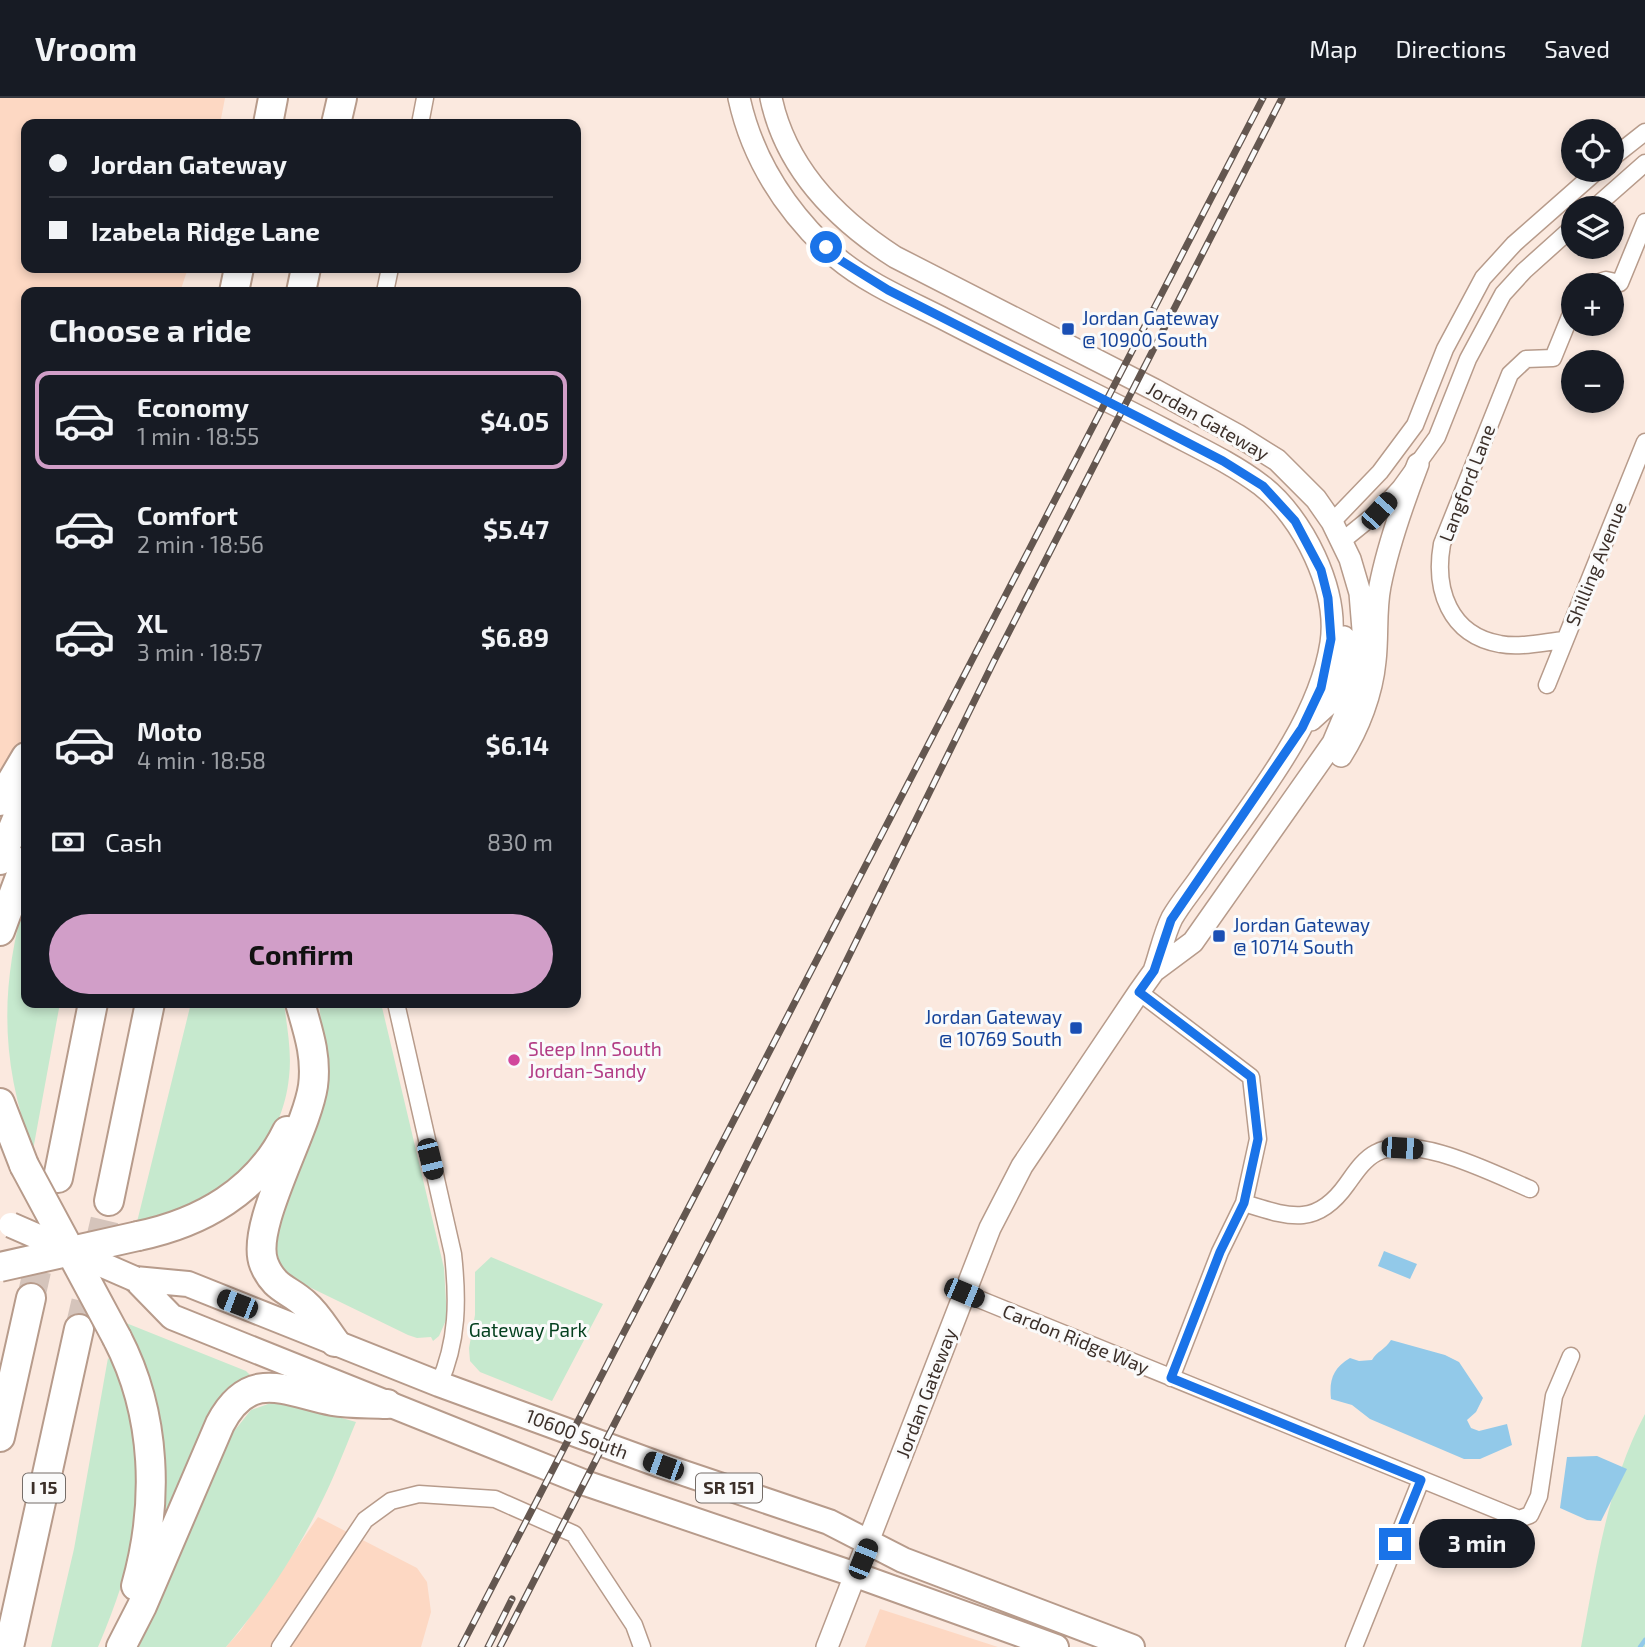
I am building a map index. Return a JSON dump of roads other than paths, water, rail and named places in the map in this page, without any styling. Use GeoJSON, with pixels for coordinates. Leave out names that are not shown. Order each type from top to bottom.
{"type":"FeatureCollection","features":[{"type":"Feature","properties":{"kind":"highway"},"geometry":{"type":"LineString","coordinates":[[269,119],[273,98]]}},
{"type":"Feature","properties":{"kind":"highway"},"geometry":{"type":"LineString","coordinates":[[337,119],[342,98]]}},
{"type":"Feature","properties":{"kind":"highway"},"geometry":{"type":"LineString","coordinates":[[0,802],[21,766]]}},
{"type":"Feature","properties":{"kind":"highway"},"geometry":{"type":"LineString","coordinates":[[0,860],[21,809]]}},
{"type":"Feature","properties":{"kind":"highway"},"geometry":{"type":"LineString","coordinates":[[0,930],[21,874]]}},
{"type":"Feature","properties":{"kind":"highway"},"geometry":{"type":"LineString","coordinates":[[58,1178],[92,1008]]}},
{"type":"Feature","properties":{"kind":"highway"},"geometry":{"type":"LineString","coordinates":[[108,1201],[149,1008]]}},
{"type":"Feature","properties":{"kind":"highway"},"geometry":{"type":"LineString","coordinates":[[0,1267],[70,1249],[138,1236],[191,1220],[225,1202],[256,1176],[272,1157],[288,1128],[300,1089],[302,1055],[299,1008]]}},
{"type":"Feature","properties":{"kind":"highway"},"geometry":{"type":"LineString","coordinates":[[301,1008],[315,1053],[313,1086],[302,1129],[264,1223],[261,1255],[274,1281],[288,1294],[305,1303],[335,1342]]}},
{"type":"Feature","properties":{"kind":"highway"},"geometry":{"type":"LineString","coordinates":[[0,1103],[24,1165],[117,1338],[133,1375],[142,1408],[151,1460],[151,1494],[141,1567],[112,1647]]}},
{"type":"Feature","properties":{"kind":"highway"},"geometry":{"type":"LineString","coordinates":[[0,1437],[31,1298]]}},
{"type":"Feature","properties":{"kind":"highway","name":"I 15"},"geometry":{"type":"LineString","coordinates":[[9,1647],[79,1329]]}},
{"type":"Feature","properties":{"kind":"highway"},"geometry":{"type":"LineString","coordinates":[[121,1647],[142,1606],[220,1424],[237,1401],[259,1389],[279,1387],[333,1401],[387,1404]]}},
{"type":"Feature","properties":{"kind":"main road","name":"Jordan Gateway"},"geometry":{"type":"LineString","coordinates":[[739,98],[743,118],[762,166],[799,221],[840,260],[888,290],[1233,467],[1263,486],[1295,521],[1321,570],[1328,598],[1331,639],[1321,688],[1302,728],[1171,920],[1154,971],[1021,1166],[990,1228],[827,1647]]}},
{"type":"Feature","properties":{"kind":"main road","name":"Jordan Gateway"},"geometry":{"type":"LineString","coordinates":[[771,98],[791,151],[822,200],[859,233],[895,257],[1237,435],[1277,460],[1316,499],[1334,533],[1360,593],[1364,642],[1352,698],[1333,743],[1193,942],[1154,971]]}},
{"type":"Feature","properties":{"kind":"main road"},"geometry":{"type":"LineString","coordinates":[[1307,782],[1329,769],[1343,754],[1370,692],[1380,586],[1405,497],[1418,464]]}},
{"type":"Feature","properties":{"kind":"main road"},"geometry":{"type":"LineString","coordinates":[[1233,467],[1263,473],[1319,533],[1334,533],[1331,560],[1343,608],[1344,632],[1340,672],[1333,700],[1302,728]]}},
{"type":"Feature","properties":{"kind":"main road","name":"10600 South"},"geometry":{"type":"LineString","coordinates":[[4,1221],[135,1279],[188,1284],[439,1384],[650,1461],[829,1522],[910,1563],[1132,1647]]}},
{"type":"Feature","properties":{"kind":"main road","name":"10600 South"},"geometry":{"type":"LineString","coordinates":[[135,1279],[172,1317],[387,1404],[589,1484],[856,1574],[1056,1647]]}},
{"type":"Feature","properties":{"kind":"street"},"geometry":{"type":"LineString","coordinates":[[421,119],[425,98]]}},
{"type":"Feature","properties":{"kind":"street"},"geometry":{"type":"LineString","coordinates":[[1624,149],[1645,132]]}},
{"type":"Feature","properties":{"kind":"street"},"geometry":{"type":"LineString","coordinates":[[1608,196],[1645,163]]}},
{"type":"Feature","properties":{"kind":"street"},"geometry":{"type":"LineString","coordinates":[[1334,533],[1415,425],[1445,349],[1483,278],[1514,244],[1584,182]]}},
{"type":"Feature","properties":{"kind":"street"},"geometry":{"type":"LineString","coordinates":[[1624,273],[1645,222]]}},
{"type":"Feature","properties":{"kind":"street"},"geometry":{"type":"LineString","coordinates":[[1334,533],[1379,511],[1418,464],[1437,437],[1468,359],[1503,294],[1561,238]]}},
{"type":"Feature","properties":{"kind":"street","name":"Langford Lane"},"geometry":{"type":"LineString","coordinates":[[1562,336],[1553,358],[1527,359],[1514,367],[1510,374],[1442,544],[1438,566],[1440,589],[1449,610],[1463,627],[1481,638],[1500,644],[1565,640]]}},
{"type":"Feature","properties":{"kind":"street","name":"Shilling Avenue"},"geometry":{"type":"LineString","coordinates":[[1546,685],[1645,442]]}},
{"type":"Feature","properties":{"kind":"street"},"geometry":{"type":"LineString","coordinates":[[1139,992],[1251,1077],[1258,1139],[1244,1203],[1220,1252],[1171,1378]]}},
{"type":"Feature","properties":{"kind":"street"},"geometry":{"type":"LineString","coordinates":[[397,1008],[456,1276],[456,1328],[447,1366],[439,1384]]}},
{"type":"Feature","properties":{"kind":"street"},"geometry":{"type":"LineString","coordinates":[[1244,1203],[1289,1217],[1317,1213],[1336,1199],[1359,1168],[1377,1152],[1402,1148],[1436,1150],[1530,1189]]}},
{"type":"Feature","properties":{"kind":"street","name":"Cardon Ridge Way"},"geometry":{"type":"LineString","coordinates":[[964,1293],[1519,1519],[1530,1515],[1539,1496],[1553,1396],[1570,1356]]}},
{"type":"Feature","properties":{"kind":"street"},"geometry":{"type":"LineString","coordinates":[[1354,1647],[1421,1480]]}},
{"type":"Feature","properties":{"kind":"street"},"geometry":{"type":"LineString","coordinates":[[280,1647],[365,1520],[391,1501],[419,1494],[495,1499],[574,1534],[634,1625],[642,1647]]}},
{"type":"Feature","properties":{"kind":"water"},"geometry":{"type":"Polygon","coordinates":[[[1384,1251],[1417,1264],[1410,1279],[1378,1266],[1384,1251]]]}},
{"type":"Feature","properties":{"kind":"water"},"geometry":{"type":"Polygon","coordinates":[[[1391,1340],[1445,1355],[1459,1362],[1483,1398],[1476,1412],[1467,1420],[1471,1428],[1479,1431],[1507,1424],[1512,1445],[1480,1459],[1464,1459],[1370,1419],[1352,1405],[1331,1399],[1332,1380],[1340,1366],[1350,1358],[1359,1361],[1372,1360],[1391,1340]]]}},
{"type":"Feature","properties":{"kind":"water"},"geometry":{"type":"Polygon","coordinates":[[[1597,1456],[1627,1469],[1601,1521],[1587,1520],[1560,1508],[1567,1457],[1597,1456]]]}},
{"type":"Feature","properties":{"kind":"waterway"},"geometry":{"type":"LineString","coordinates":[[1640,1647],[1645,1640]]}},
{"type":"Feature","properties":{"kind":"tunnel"},"geometry":{"type":"LineString","coordinates":[[79,1329],[109,1201]]}},
{"type":"Feature","properties":{"kind":"tunnel"},"geometry":{"type":"LineString","coordinates":[[31,1298],[45,1235]]}},
{"type":"Feature","properties":{"kind":"railway"},"geometry":{"type":"LineString","coordinates":[[461,1647],[1263,98]]}},
{"type":"Feature","properties":{"kind":"railway"},"geometry":{"type":"LineString","coordinates":[[500,1647],[721,1216],[994,661],[1282,98]]}},
{"type":"Feature","properties":{"kind":"railway"},"geometry":{"type":"LineString","coordinates":[[488,1647],[512,1599]]}},
{"type":"Feature","properties":{"kind":"place","name":"Jordan Gateway @ 10900 South"},"geometry":{"type":"Point","coordinates":[1068,329]}},
{"type":"Feature","properties":{"kind":"place","name":"Jordan Gateway @ 10714 South"},"geometry":{"type":"Point","coordinates":[1219,936]}},
{"type":"Feature","properties":{"kind":"place","name":"Jordan Gateway @ 10769 South"},"geometry":{"type":"Point","coordinates":[1076,1028]}},
{"type":"Feature","properties":{"kind":"place","name":"Sleep Inn South Jordan-Sandy"},"geometry":{"type":"Point","coordinates":[514,1060]}},
{"type":"Feature","properties":{"kind":"park label","name":"Gateway Park"},"geometry":{"type":"Point","coordinates":[528,1330]}}]}
